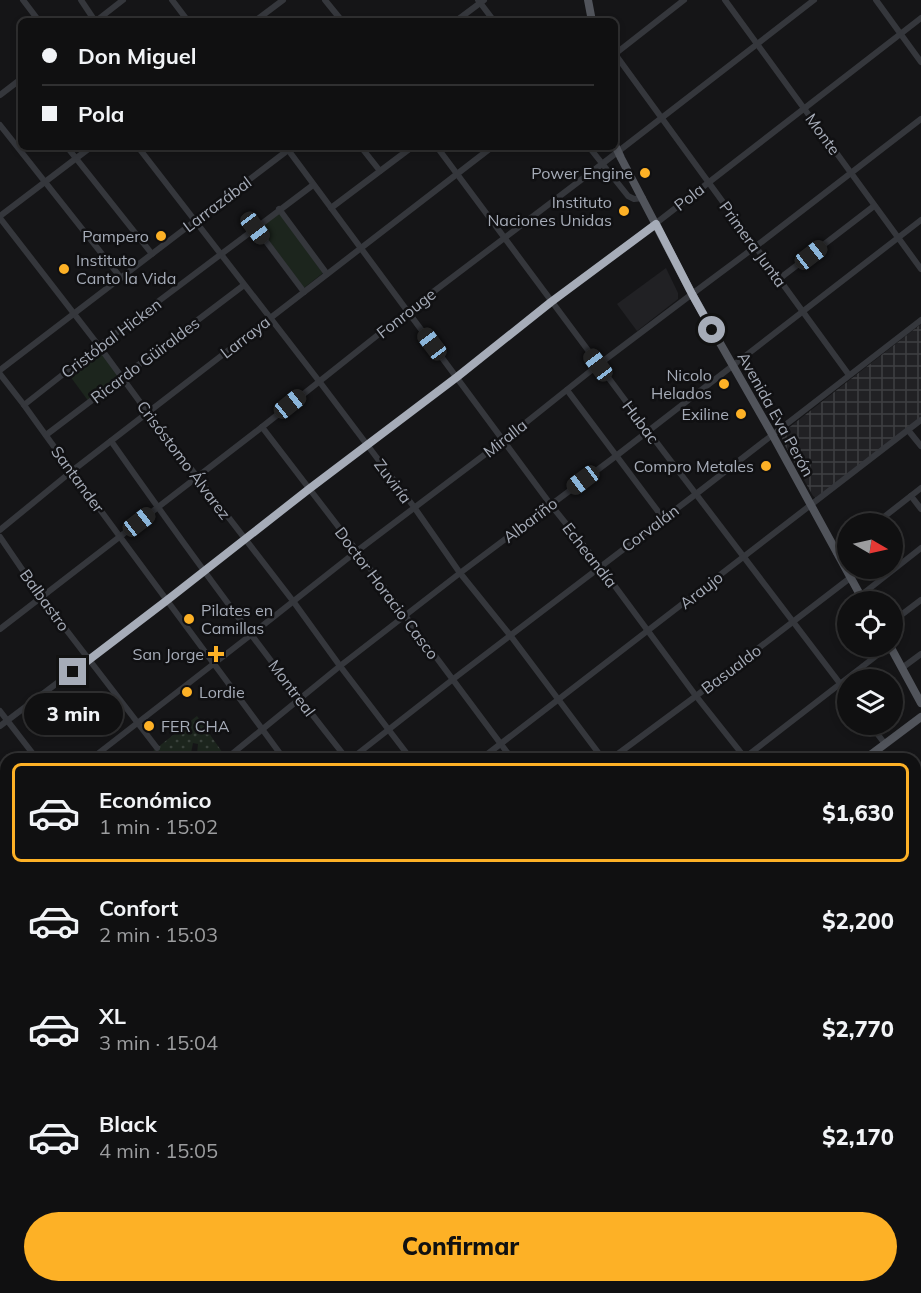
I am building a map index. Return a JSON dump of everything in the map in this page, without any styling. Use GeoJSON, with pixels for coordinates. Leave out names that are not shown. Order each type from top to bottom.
{"type":"FeatureCollection","features":[{"type":"Feature","properties":{"kind":"main road"},"geometry":{"type":"LineString","coordinates":[[588,0],[591,18]]}},
{"type":"Feature","properties":{"kind":"main road","name":"Avenida Eva Perón"},"geometry":{"type":"LineString","coordinates":[[617,150],[692,294],[837,553]]}},
{"type":"Feature","properties":{"kind":"main road"},"geometry":{"type":"LineString","coordinates":[[896,657],[902,669]]}},
{"type":"Feature","properties":{"kind":"main road"},"geometry":{"type":"LineString","coordinates":[[903,671],[921,703]]}},
{"type":"Feature","properties":{"kind":"main road"},"geometry":{"type":"LineString","coordinates":[[873,753],[921,717]]}},
{"type":"Feature","properties":{"kind":"street"},"geometry":{"type":"LineString","coordinates":[[23,0],[37,18]]}},
{"type":"Feature","properties":{"kind":"street"},"geometry":{"type":"LineString","coordinates":[[81,0],[94,18]]}},
{"type":"Feature","properties":{"kind":"street"},"geometry":{"type":"LineString","coordinates":[[100,18],[123,0]]}},
{"type":"Feature","properties":{"kind":"street"},"geometry":{"type":"LineString","coordinates":[[172,0],[186,18]]}},
{"type":"Feature","properties":{"kind":"street"},"geometry":{"type":"LineString","coordinates":[[259,18],[283,0]]}},
{"type":"Feature","properties":{"kind":"street"},"geometry":{"type":"LineString","coordinates":[[325,0],[340,18]]}},
{"type":"Feature","properties":{"kind":"street"},"geometry":{"type":"LineString","coordinates":[[618,52],[684,0]]}},
{"type":"Feature","properties":{"kind":"street","name":"Monte"},"geometry":{"type":"LineString","coordinates":[[725,0],[921,268]]}},
{"type":"Feature","properties":{"kind":"street","name":"Fonrouge"},"geometry":{"type":"LineString","coordinates":[[618,147],[662,118],[814,0]]}},
{"type":"Feature","properties":{"kind":"street"},"geometry":{"type":"LineString","coordinates":[[876,0],[921,62]]}},
{"type":"Feature","properties":{"kind":"street"},"geometry":{"type":"LineString","coordinates":[[460,18],[480,1],[492,18]]}},
{"type":"Feature","properties":{"kind":"street","name":"Pola"},"geometry":{"type":"LineString","coordinates":[[0,726],[166,601],[921,18]]}},
{"type":"Feature","properties":{"kind":"street","name":"Primera Junta"},"geometry":{"type":"LineString","coordinates":[[618,58],[849,375]]}},
{"type":"Feature","properties":{"kind":"street"},"geometry":{"type":"LineString","coordinates":[[0,95],[18,81]]}},
{"type":"Feature","properties":{"kind":"street","name":"Miralla"},"geometry":{"type":"LineString","coordinates":[[98,753],[598,365],[755,248],[921,119]]}},
{"type":"Feature","properties":{"kind":"street"},"geometry":{"type":"LineString","coordinates":[[0,125],[18,148]]}},
{"type":"Feature","properties":{"kind":"street"},"geometry":{"type":"LineString","coordinates":[[19,150],[121,278]]}},
{"type":"Feature","properties":{"kind":"street"},"geometry":{"type":"LineString","coordinates":[[69,150],[152,254]]}},
{"type":"Feature","properties":{"kind":"street"},"geometry":{"type":"LineString","coordinates":[[0,217],[87,150]]}},
{"type":"Feature","properties":{"kind":"street","name":"Zuviría"},"geometry":{"type":"LineString","coordinates":[[140,150],[319,381],[414,507],[460,573],[510,635],[598,753]]}},
{"type":"Feature","properties":{"kind":"street","name":"Larrazábal"},"geometry":{"type":"LineString","coordinates":[[0,372],[285,150]]}},
{"type":"Feature","properties":{"kind":"street","name":"Echeandía"},"geometry":{"type":"LineString","coordinates":[[289,150],[551,504],[740,753]]}},
{"type":"Feature","properties":{"kind":"street"},"geometry":{"type":"LineString","coordinates":[[363,150],[380,171]]}},
{"type":"Feature","properties":{"kind":"street"},"geometry":{"type":"LineString","coordinates":[[331,208],[408,150]]}},
{"type":"Feature","properties":{"kind":"street","name":"Hubac"},"geometry":{"type":"LineString","coordinates":[[439,150],[598,365],[837,680]]}},
{"type":"Feature","properties":{"kind":"street","name":"Larraya"},"geometry":{"type":"LineString","coordinates":[[0,530],[72,471],[488,150]]}},
{"type":"Feature","properties":{"kind":"street"},"geometry":{"type":"LineString","coordinates":[[591,150],[628,196],[634,199],[643,198]]}},
{"type":"Feature","properties":{"kind":"street","name":"Fonrouge"},"geometry":{"type":"LineString","coordinates":[[0,629],[408,311],[602,165],[614,150]]}},
{"type":"Feature","properties":{"kind":"street","name":"Cristóbal Hicken"},"geometry":{"type":"LineString","coordinates":[[24,405],[313,185]]}},
{"type":"Feature","properties":{"kind":"street"},"geometry":{"type":"LineString","coordinates":[[779,279],[874,206]]}},
{"type":"Feature","properties":{"kind":"street"},"geometry":{"type":"LineString","coordinates":[[279,209],[327,274]]}},
{"type":"Feature","properties":{"kind":"street","name":"Crisóstomo Álvarez"},"geometry":{"type":"LineString","coordinates":[[0,217],[407,753]]}},
{"type":"Feature","properties":{"kind":"street","name":"Albariño"},"geometry":{"type":"LineString","coordinates":[[232,753],[460,573],[616,456],[921,220]]}},
{"type":"Feature","properties":{"kind":"street"},"geometry":{"type":"LineString","coordinates":[[255,228],[304,292]]}},
{"type":"Feature","properties":{"kind":"street","name":"Ricardo Güiraldes"},"geometry":{"type":"LineString","coordinates":[[46,435],[244,285]]}},
{"type":"Feature","properties":{"kind":"street","name":"Corvalán"},"geometry":{"type":"LineString","coordinates":[[357,753],[921,320]]}},
{"type":"Feature","properties":{"kind":"street","name":"Santander"},"geometry":{"type":"LineString","coordinates":[[0,372],[280,753]]}},
{"type":"Feature","properties":{"kind":"street"},"geometry":{"type":"LineString","coordinates":[[567,390],[663,518]]}},
{"type":"Feature","properties":{"kind":"street","name":"Araujo"},"geometry":{"type":"LineString","coordinates":[[489,753],[921,420]]}},
{"type":"Feature","properties":{"kind":"street","name":"Doctor Horacio Casco"},"geometry":{"type":"LineString","coordinates":[[262,427],[507,753]]}},
{"type":"Feature","properties":{"kind":"street"},"geometry":{"type":"LineString","coordinates":[[909,430],[921,446]]}},
{"type":"Feature","properties":{"kind":"street","name":"Montreal"},"geometry":{"type":"LineString","coordinates":[[111,441],[300,699],[344,753]]}},
{"type":"Feature","properties":{"kind":"street"},"geometry":{"type":"LineString","coordinates":[[889,513],[921,488]]}},
{"type":"Feature","properties":{"kind":"street"},"geometry":{"type":"LineString","coordinates":[[911,496],[921,509]]}},
{"type":"Feature","properties":{"kind":"street","name":"Balbastro"},"geometry":{"type":"LineString","coordinates":[[0,537],[41,597],[157,748]]}},
{"type":"Feature","properties":{"kind":"street"},"geometry":{"type":"LineString","coordinates":[[871,591],[921,548]]}},
{"type":"Feature","properties":{"kind":"street","name":"Basualdo"},"geometry":{"type":"LineString","coordinates":[[619,753],[849,579]]}},
{"type":"Feature","properties":{"kind":"street"},"geometry":{"type":"LineString","coordinates":[[903,614],[921,600]]}},
{"type":"Feature","properties":{"kind":"street"},"geometry":{"type":"LineString","coordinates":[[902,669],[921,654]]}},
{"type":"Feature","properties":{"kind":"street"},"geometry":{"type":"LineString","coordinates":[[860,669],[876,657]]}},
{"type":"Feature","properties":{"kind":"street"},"geometry":{"type":"LineString","coordinates":[[750,753],[837,686]]}},
{"type":"Feature","properties":{"kind":"street"},"geometry":{"type":"LineString","coordinates":[[0,711],[32,753]]}},
{"type":"Feature","properties":{"kind":"street"},"geometry":{"type":"LineString","coordinates":[[878,735],[885,744]]}},
{"type":"Feature","properties":{"kind":"shaded area"},"geometry":{"type":"Polygon","coordinates":[[[279,213],[323,273],[304,288],[259,228],[279,213]]]}},
{"type":"Feature","properties":{"kind":"shaded area"},"geometry":{"type":"Polygon","coordinates":[[[666,268],[678,293],[678,299],[637,331],[617,304],[666,268]]]}},
{"type":"Feature","properties":{"kind":"shaded area"},"geometry":{"type":"Polygon","coordinates":[[[921,324],[921,418],[816,498],[782,440],[782,433],[921,324]]]}},
{"type":"Feature","properties":{"kind":"shaded area"},"geometry":{"type":"Polygon","coordinates":[[[99,346],[121,377],[89,402],[67,372],[99,346]]]}},
{"type":"Feature","properties":{"kind":"shaded area"},"geometry":{"type":"Polygon","coordinates":[[[197,716],[223,753],[197,753],[198,744],[193,743],[191,753],[151,753],[197,716]]]}},
{"type":"Feature","properties":{"kind":"place","name":"Power Engine"},"geometry":{"type":"Point","coordinates":[645,173]}},
{"type":"Feature","properties":{"kind":"place","name":"Instituto Naciones Unidas"},"geometry":{"type":"Point","coordinates":[624,211]}},
{"type":"Feature","properties":{"kind":"place","name":"Pampero"},"geometry":{"type":"Point","coordinates":[161,236]}},
{"type":"Feature","properties":{"kind":"place","name":"Instituto Canto la Vida"},"geometry":{"type":"Point","coordinates":[64,269]}},
{"type":"Feature","properties":{"kind":"place","name":"Nicolo Helados"},"geometry":{"type":"Point","coordinates":[724,384]}},
{"type":"Feature","properties":{"kind":"place","name":"Exiline"},"geometry":{"type":"Point","coordinates":[741,414]}},
{"type":"Feature","properties":{"kind":"place","name":"Compro Metales"},"geometry":{"type":"Point","coordinates":[766,466]}},
{"type":"Feature","properties":{"kind":"place","name":"Pilates en Camillas"},"geometry":{"type":"Point","coordinates":[189,619]}},
{"type":"Feature","properties":{"kind":"place","name":"San Jorge"},"geometry":{"type":"Point","coordinates":[216,654]}},
{"type":"Feature","properties":{"kind":"place","name":"Lordie"},"geometry":{"type":"Point","coordinates":[187,692]}},
{"type":"Feature","properties":{"kind":"place","name":"FER CHA"},"geometry":{"type":"Point","coordinates":[149,726]}},
{"type":"Feature","properties":{"kind":"route"},"geometry":{"type":"LineString","coordinates":[[73,672],[551,302],[656,224],[712,330]]}}]}
